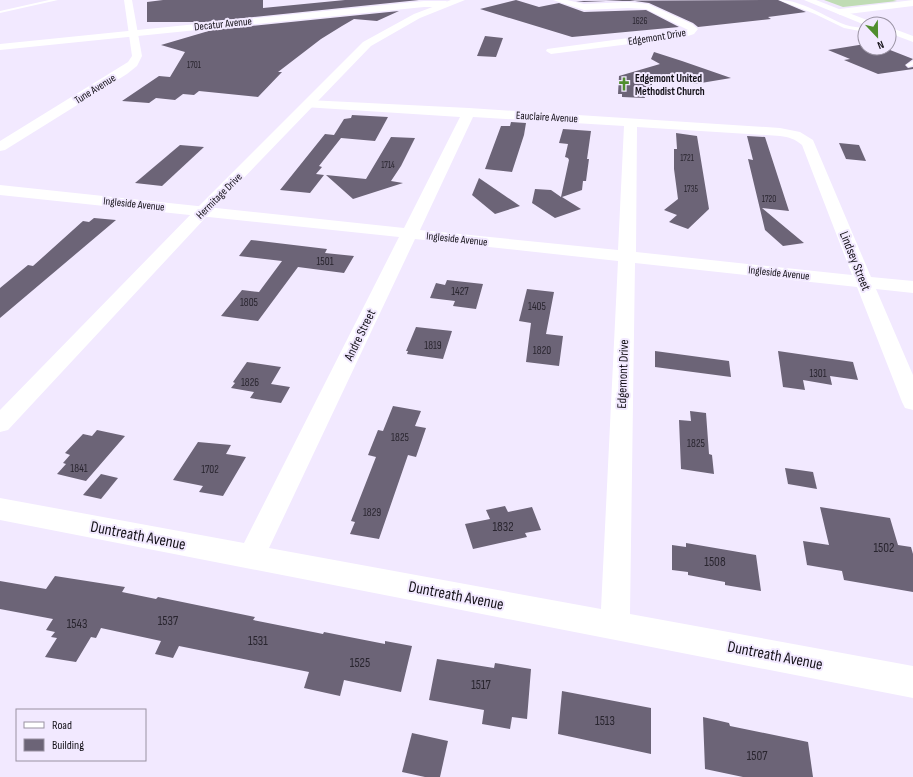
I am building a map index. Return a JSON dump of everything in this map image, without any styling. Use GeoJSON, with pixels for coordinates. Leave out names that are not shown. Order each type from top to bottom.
{"type":"FeatureCollection","features":[{"type":"Feature","properties":{"kind":"street","name":"Tune Avenue"},"geometry":{"type":"LineString","coordinates":[[0,147],[128,68],[136,60],[137,56],[128,0]]}},
{"type":"Feature","properties":{"kind":"street","name":"Hermitage Drive"},"geometry":{"type":"LineString","coordinates":[[0,424],[202,212],[367,44],[402,23],[446,4],[461,0]]}},
{"type":"Feature","properties":{"kind":"street","name":"Edgemont Drive"},"geometry":{"type":"LineString","coordinates":[[551,52],[685,34],[691,32],[693,29],[648,7],[628,5],[584,7],[557,0]]}},
{"type":"Feature","properties":{"kind":"street"},"geometry":{"type":"LineString","coordinates":[[808,0],[857,18]]}},
{"type":"Feature","properties":{"kind":"street"},"geometry":{"type":"LineString","coordinates":[[840,12],[913,2]]}},
{"type":"Feature","properties":{"kind":"street","name":"Decatur Avenue"},"geometry":{"type":"LineString","coordinates":[[0,48],[416,4],[446,4]]}},
{"type":"Feature","properties":{"kind":"street"},"geometry":{"type":"LineString","coordinates":[[897,33],[913,39]]}},
{"type":"Feature","properties":{"kind":"street","name":"Eauclaire Avenue"},"geometry":{"type":"LineString","coordinates":[[308,104],[469,112],[787,132]]}},
{"type":"Feature","properties":{"kind":"street","name":"Andre Street"},"geometry":{"type":"LineString","coordinates":[[251,557],[469,112]]}},
{"type":"Feature","properties":{"kind":"street","name":"Edgemont Drive"},"geometry":{"type":"LineString","coordinates":[[615,626],[631,122]]}},
{"type":"Feature","properties":{"kind":"street","name":"Lindsey Street"},"geometry":{"type":"LineString","coordinates":[[787,132],[802,137],[808,143],[913,402]]}},
{"type":"Feature","properties":{"kind":"street","name":"Ingleside Avenue"},"geometry":{"type":"LineString","coordinates":[[0,190],[913,288]]}},
{"type":"Feature","properties":{"kind":"street","name":"Duntreath Avenue"},"geometry":{"type":"LineString","coordinates":[[0,509],[913,682]]}},
{"type":"Feature","properties":{"kind":"lane"},"geometry":{"type":"LineString","coordinates":[[0,12],[56,0]]}},
{"type":"Feature","properties":{"kind":"lane"},"geometry":{"type":"LineString","coordinates":[[782,0],[817,13],[846,27],[857,29]]}},
{"type":"Feature","properties":{"kind":"green space"},"geometry":{"type":"Polygon","coordinates":[[[824,0],[893,0],[897,1],[843,7],[824,0]]]}},
{"type":"Feature","properties":{"kind":"building"},"geometry":{"type":"Polygon","coordinates":[[[163,0],[263,0],[263,8],[345,0],[419,0],[205,22],[147,22],[147,2],[163,0]]]}},
{"type":"Feature","properties":{"kind":"building"},"geometry":{"type":"Polygon","coordinates":[[[516,0],[539,7],[559,3],[584,12],[646,10],[679,27],[572,37],[480,9],[516,0]]]}},
{"type":"Feature","properties":{"kind":"building"},"geometry":{"type":"Polygon","coordinates":[[[628,0],[633,1],[610,1],[628,0]]]}},
{"type":"Feature","properties":{"kind":"building"},"geometry":{"type":"Polygon","coordinates":[[[778,0],[806,12],[768,17],[771,19],[698,27],[693,23],[649,3],[633,1],[778,0]]]}},
{"type":"Feature","properties":{"kind":"building"},"geometry":{"type":"Polygon","coordinates":[[[576,1],[610,1],[584,2],[576,1]]]}},
{"type":"Feature","properties":{"kind":"building"},"geometry":{"type":"Polygon","coordinates":[[[399,11],[377,21],[354,19],[342,26],[321,39],[278,72],[282,72],[258,97],[199,91],[194,95],[183,94],[175,100],[156,98],[149,103],[122,101],[159,76],[170,77],[185,52],[161,45],[212,30],[399,11]]]}},
{"type":"Feature","properties":{"kind":"building"},"geometry":{"type":"Polygon","coordinates":[[[485,36],[503,38],[496,57],[477,56],[485,36]]]}},
{"type":"Feature","properties":{"kind":"building"},"geometry":{"type":"Polygon","coordinates":[[[857,45],[857,56],[897,56],[897,53],[913,59],[905,65],[908,68],[913,67],[913,69],[878,74],[844,60],[850,59],[828,50],[857,45]]]}},
{"type":"Feature","properties":{"kind":"building"},"geometry":{"type":"Polygon","coordinates":[[[654,52],[731,78],[695,84],[682,77],[669,81],[651,74],[653,95],[644,95],[645,98],[622,97],[622,94],[618,94],[619,76],[660,64],[651,59],[654,52]]]}},
{"type":"Feature","properties":{"kind":"building"},"geometry":{"type":"Polygon","coordinates":[[[352,115],[388,117],[375,141],[341,138],[319,166],[322,167],[316,174],[324,175],[310,193],[280,190],[325,134],[334,135],[344,119],[351,118],[352,115]]]}},
{"type":"Feature","properties":{"kind":"building"},"geometry":{"type":"Polygon","coordinates":[[[511,122],[526,123],[524,135],[512,172],[485,169],[501,126],[510,126],[511,122]]]}},
{"type":"Feature","properties":{"kind":"building"},"geometry":{"type":"Polygon","coordinates":[[[563,129],[591,131],[587,159],[589,159],[586,181],[583,181],[582,190],[562,197],[581,209],[555,218],[532,203],[535,189],[551,190],[561,197],[569,160],[565,157],[568,144],[559,143],[563,129]]]}},
{"type":"Feature","properties":{"kind":"building"},"geometry":{"type":"Polygon","coordinates":[[[676,133],[697,136],[709,209],[688,229],[669,222],[677,215],[664,210],[678,199],[674,169],[674,149],[677,149],[676,133]]]}},
{"type":"Feature","properties":{"kind":"building"},"geometry":{"type":"Polygon","coordinates":[[[747,136],[765,137],[789,211],[762,208],[804,243],[783,246],[765,230],[748,159],[753,160],[747,136]]]}},
{"type":"Feature","properties":{"kind":"building"},"geometry":{"type":"Polygon","coordinates":[[[391,137],[415,138],[401,166],[391,181],[403,183],[353,199],[326,175],[366,179],[391,137]]]}},
{"type":"Feature","properties":{"kind":"building"},"geometry":{"type":"Polygon","coordinates":[[[839,143],[859,145],[866,161],[846,159],[839,143]]]}},
{"type":"Feature","properties":{"kind":"building"},"geometry":{"type":"Polygon","coordinates":[[[180,145],[204,147],[162,186],[135,183],[180,145]]]}},
{"type":"Feature","properties":{"kind":"building"},"geometry":{"type":"Polygon","coordinates":[[[479,178],[520,206],[495,214],[472,195],[479,178]]]}},
{"type":"Feature","properties":{"kind":"building"},"geometry":{"type":"Polygon","coordinates":[[[94,218],[116,220],[0,318],[0,288],[28,265],[33,266],[83,221],[89,222],[94,218]]]}},
{"type":"Feature","properties":{"kind":"building"},"geometry":{"type":"Polygon","coordinates":[[[251,240],[327,249],[325,253],[354,256],[344,273],[298,267],[258,321],[221,316],[242,290],[259,292],[282,261],[239,256],[251,240]]]}},
{"type":"Feature","properties":{"kind":"building"},"geometry":{"type":"Polygon","coordinates":[[[447,280],[483,284],[476,309],[453,306],[455,301],[430,298],[436,283],[445,285],[447,280]]]}},
{"type":"Feature","properties":{"kind":"building"},"geometry":{"type":"Polygon","coordinates":[[[527,289],[554,292],[546,334],[563,336],[559,366],[526,362],[531,323],[519,321],[527,289]]]}},
{"type":"Feature","properties":{"kind":"building"},"geometry":{"type":"Polygon","coordinates":[[[416,327],[452,331],[443,359],[407,354],[408,351],[406,351],[416,327]]]}},
{"type":"Feature","properties":{"kind":"building"},"geometry":{"type":"Polygon","coordinates":[[[655,351],[729,361],[731,377],[655,367],[655,351]]]}},
{"type":"Feature","properties":{"kind":"building"},"geometry":{"type":"Polygon","coordinates":[[[778,351],[853,362],[858,380],[830,376],[832,385],[803,380],[805,390],[783,387],[778,351]]]}},
{"type":"Feature","properties":{"kind":"building"},"geometry":{"type":"Polygon","coordinates":[[[247,362],[281,367],[271,384],[290,387],[281,403],[250,398],[254,392],[231,388],[235,383],[233,382],[247,362]]]}},
{"type":"Feature","properties":{"kind":"building"},"geometry":{"type":"Polygon","coordinates":[[[393,406],[421,411],[415,426],[426,428],[416,457],[408,455],[379,539],[350,534],[355,522],[351,521],[376,457],[368,455],[378,430],[383,431],[393,406]]]}},
{"type":"Feature","properties":{"kind":"building"},"geometry":{"type":"Polygon","coordinates":[[[690,411],[706,413],[709,454],[712,455],[714,474],[681,469],[679,420],[691,421],[690,411]]]}},
{"type":"Feature","properties":{"kind":"building"},"geometry":{"type":"Polygon","coordinates":[[[97,430],[125,436],[86,481],[57,474],[66,464],[63,463],[70,455],[65,453],[83,434],[92,436],[97,430]]]}},
{"type":"Feature","properties":{"kind":"building"},"geometry":{"type":"Polygon","coordinates":[[[198,442],[231,445],[226,454],[246,457],[223,496],[199,492],[203,486],[173,480],[198,442]]]}},
{"type":"Feature","properties":{"kind":"building"},"geometry":{"type":"Polygon","coordinates":[[[785,468],[813,472],[817,489],[788,484],[785,468]]]}},
{"type":"Feature","properties":{"kind":"building"},"geometry":{"type":"Polygon","coordinates":[[[101,474],[118,478],[101,499],[83,495],[101,474]]]}},
{"type":"Feature","properties":{"kind":"building"},"geometry":{"type":"Polygon","coordinates":[[[505,506],[508,512],[532,507],[541,530],[525,533],[527,537],[473,549],[465,524],[490,519],[486,510],[505,506]]]}},
{"type":"Feature","properties":{"kind":"building"},"geometry":{"type":"Polygon","coordinates":[[[820,507],[890,518],[898,545],[911,547],[913,554],[913,592],[844,580],[842,571],[807,565],[803,541],[829,545],[820,507]]]}},
{"type":"Feature","properties":{"kind":"building"},"geometry":{"type":"Polygon","coordinates":[[[686,543],[756,555],[761,591],[725,585],[725,582],[688,575],[688,572],[672,570],[672,545],[686,547],[686,543]]]}},
{"type":"Feature","properties":{"kind":"building"},"geometry":{"type":"Polygon","coordinates":[[[55,576],[125,587],[122,592],[156,599],[158,597],[255,617],[253,620],[323,634],[324,632],[385,644],[385,641],[412,646],[401,692],[344,680],[340,696],[304,688],[309,672],[179,646],[173,658],[155,654],[161,641],[101,628],[96,638],[91,637],[76,662],[45,657],[57,638],[51,637],[55,632],[46,630],[53,619],[0,609],[0,581],[46,589],[55,576]]]}},
{"type":"Feature","properties":{"kind":"building"},"geometry":{"type":"Polygon","coordinates":[[[437,659],[494,668],[495,663],[531,669],[527,719],[512,717],[510,729],[482,724],[484,710],[429,700],[437,659]]]}},
{"type":"Feature","properties":{"kind":"building"},"geometry":{"type":"Polygon","coordinates":[[[562,691],[651,708],[651,754],[558,734],[562,691]]]}},
{"type":"Feature","properties":{"kind":"building"},"geometry":{"type":"Polygon","coordinates":[[[703,717],[729,723],[730,726],[808,742],[813,777],[743,777],[705,769],[703,717]]]}},
{"type":"Feature","properties":{"kind":"building"},"geometry":{"type":"Polygon","coordinates":[[[412,733],[448,741],[440,777],[425,777],[402,772],[412,733]]]}},
{"type":"Feature","properties":{"kind":"place","name":"Edgemont United Methodist Church"},"geometry":{"type":"Point","coordinates":[624,84]}}]}
